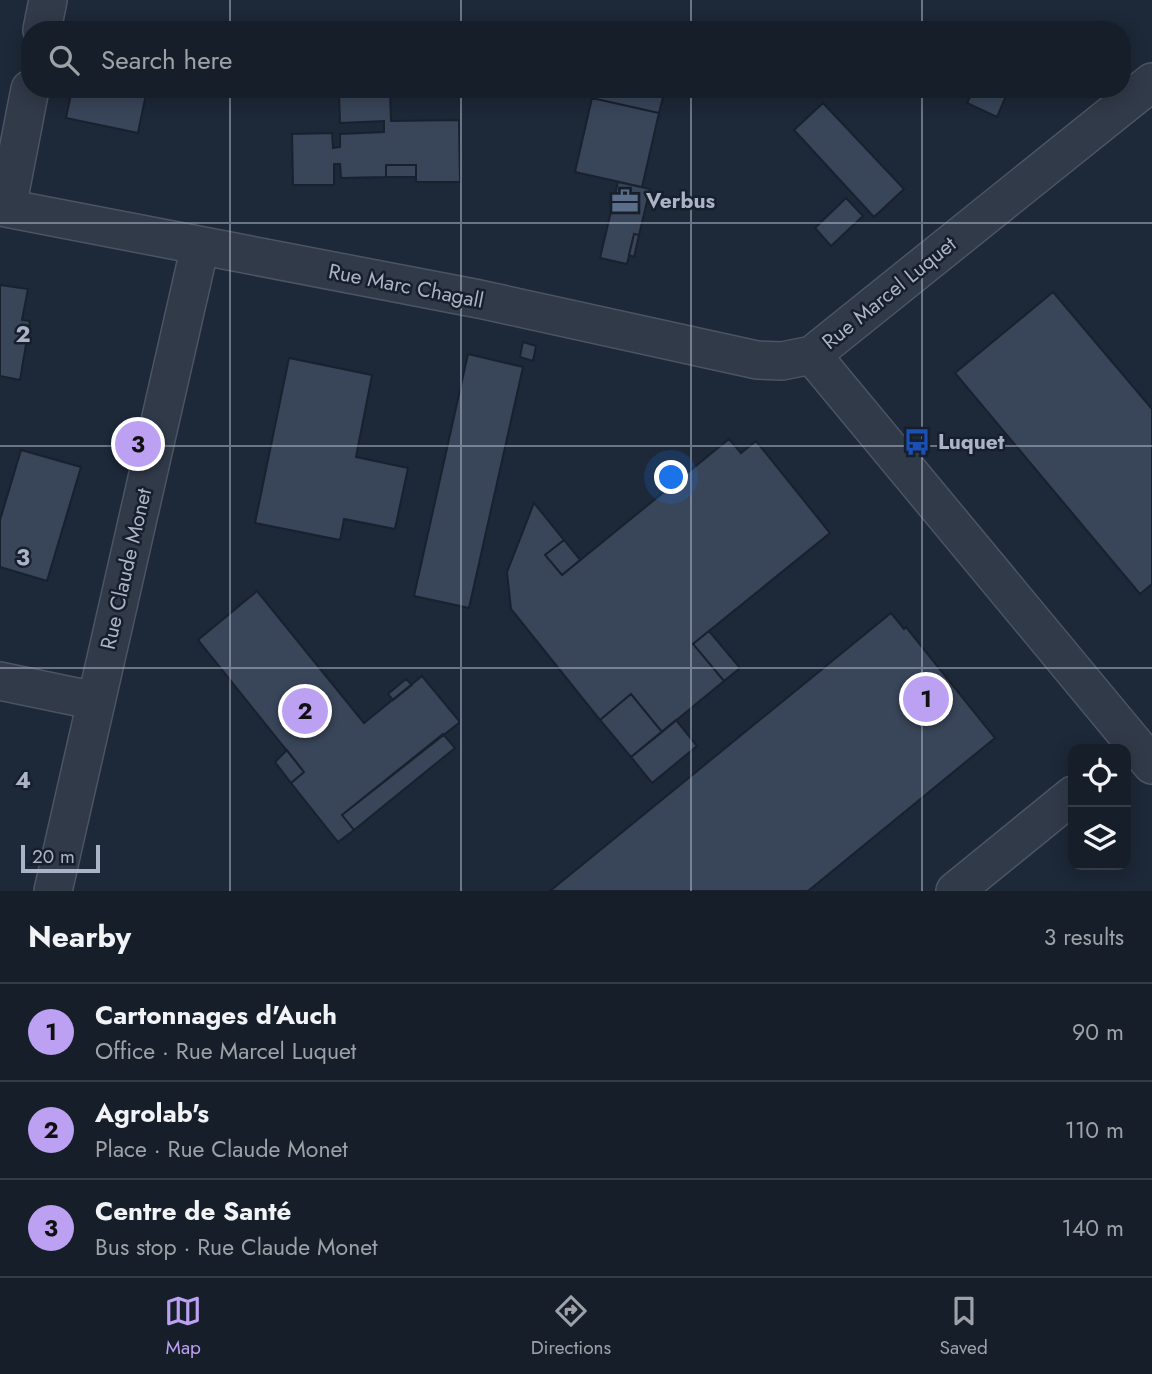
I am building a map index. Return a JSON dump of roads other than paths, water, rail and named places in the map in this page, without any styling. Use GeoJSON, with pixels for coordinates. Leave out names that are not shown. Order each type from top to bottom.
{"type":"FeatureCollection","features":[{"type":"Feature","properties":{"kind":"street"},"geometry":{"type":"LineString","coordinates":[[44,21],[48,0]]}},
{"type":"Feature","properties":{"kind":"street","name":"Rue Marcel Luquet"},"geometry":{"type":"LineString","coordinates":[[1138,754],[811,355],[1152,82]]}},
{"type":"Feature","properties":{"kind":"street"},"geometry":{"type":"LineString","coordinates":[[4,207],[28,98]]}},
{"type":"Feature","properties":{"kind":"street","name":"Rue Marc Chagall"},"geometry":{"type":"LineString","coordinates":[[4,207],[479,299],[757,360],[782,361],[811,355]]}},
{"type":"Feature","properties":{"kind":"street","name":"Rue Claude Monet"},"geometry":{"type":"LineString","coordinates":[[52,891],[200,246]]}},
{"type":"Feature","properties":{"kind":"street"},"geometry":{"type":"LineString","coordinates":[[0,681],[96,701]]}},
{"type":"Feature","properties":{"kind":"street"},"geometry":{"type":"LineString","coordinates":[[955,891],[1068,799]]}},
{"type":"Feature","properties":{"kind":"place","name":"Verbus"},"geometry":{"type":"Point","coordinates":[625,201]}},
{"type":"Feature","properties":{"kind":"place","name":"Luquet"},"geometry":{"type":"Point","coordinates":[917,442]}},
{"type":"Feature","properties":{"kind":"place","name":"Centre de Santé"},"geometry":{"type":"Point","coordinates":[138,444]}},
{"type":"Feature","properties":{"kind":"place","name":"Cartonnages d'Auch"},"geometry":{"type":"Point","coordinates":[926,699]}},
{"type":"Feature","properties":{"kind":"place","name":"Agrolab's"},"geometry":{"type":"Point","coordinates":[305,711]}}]}
